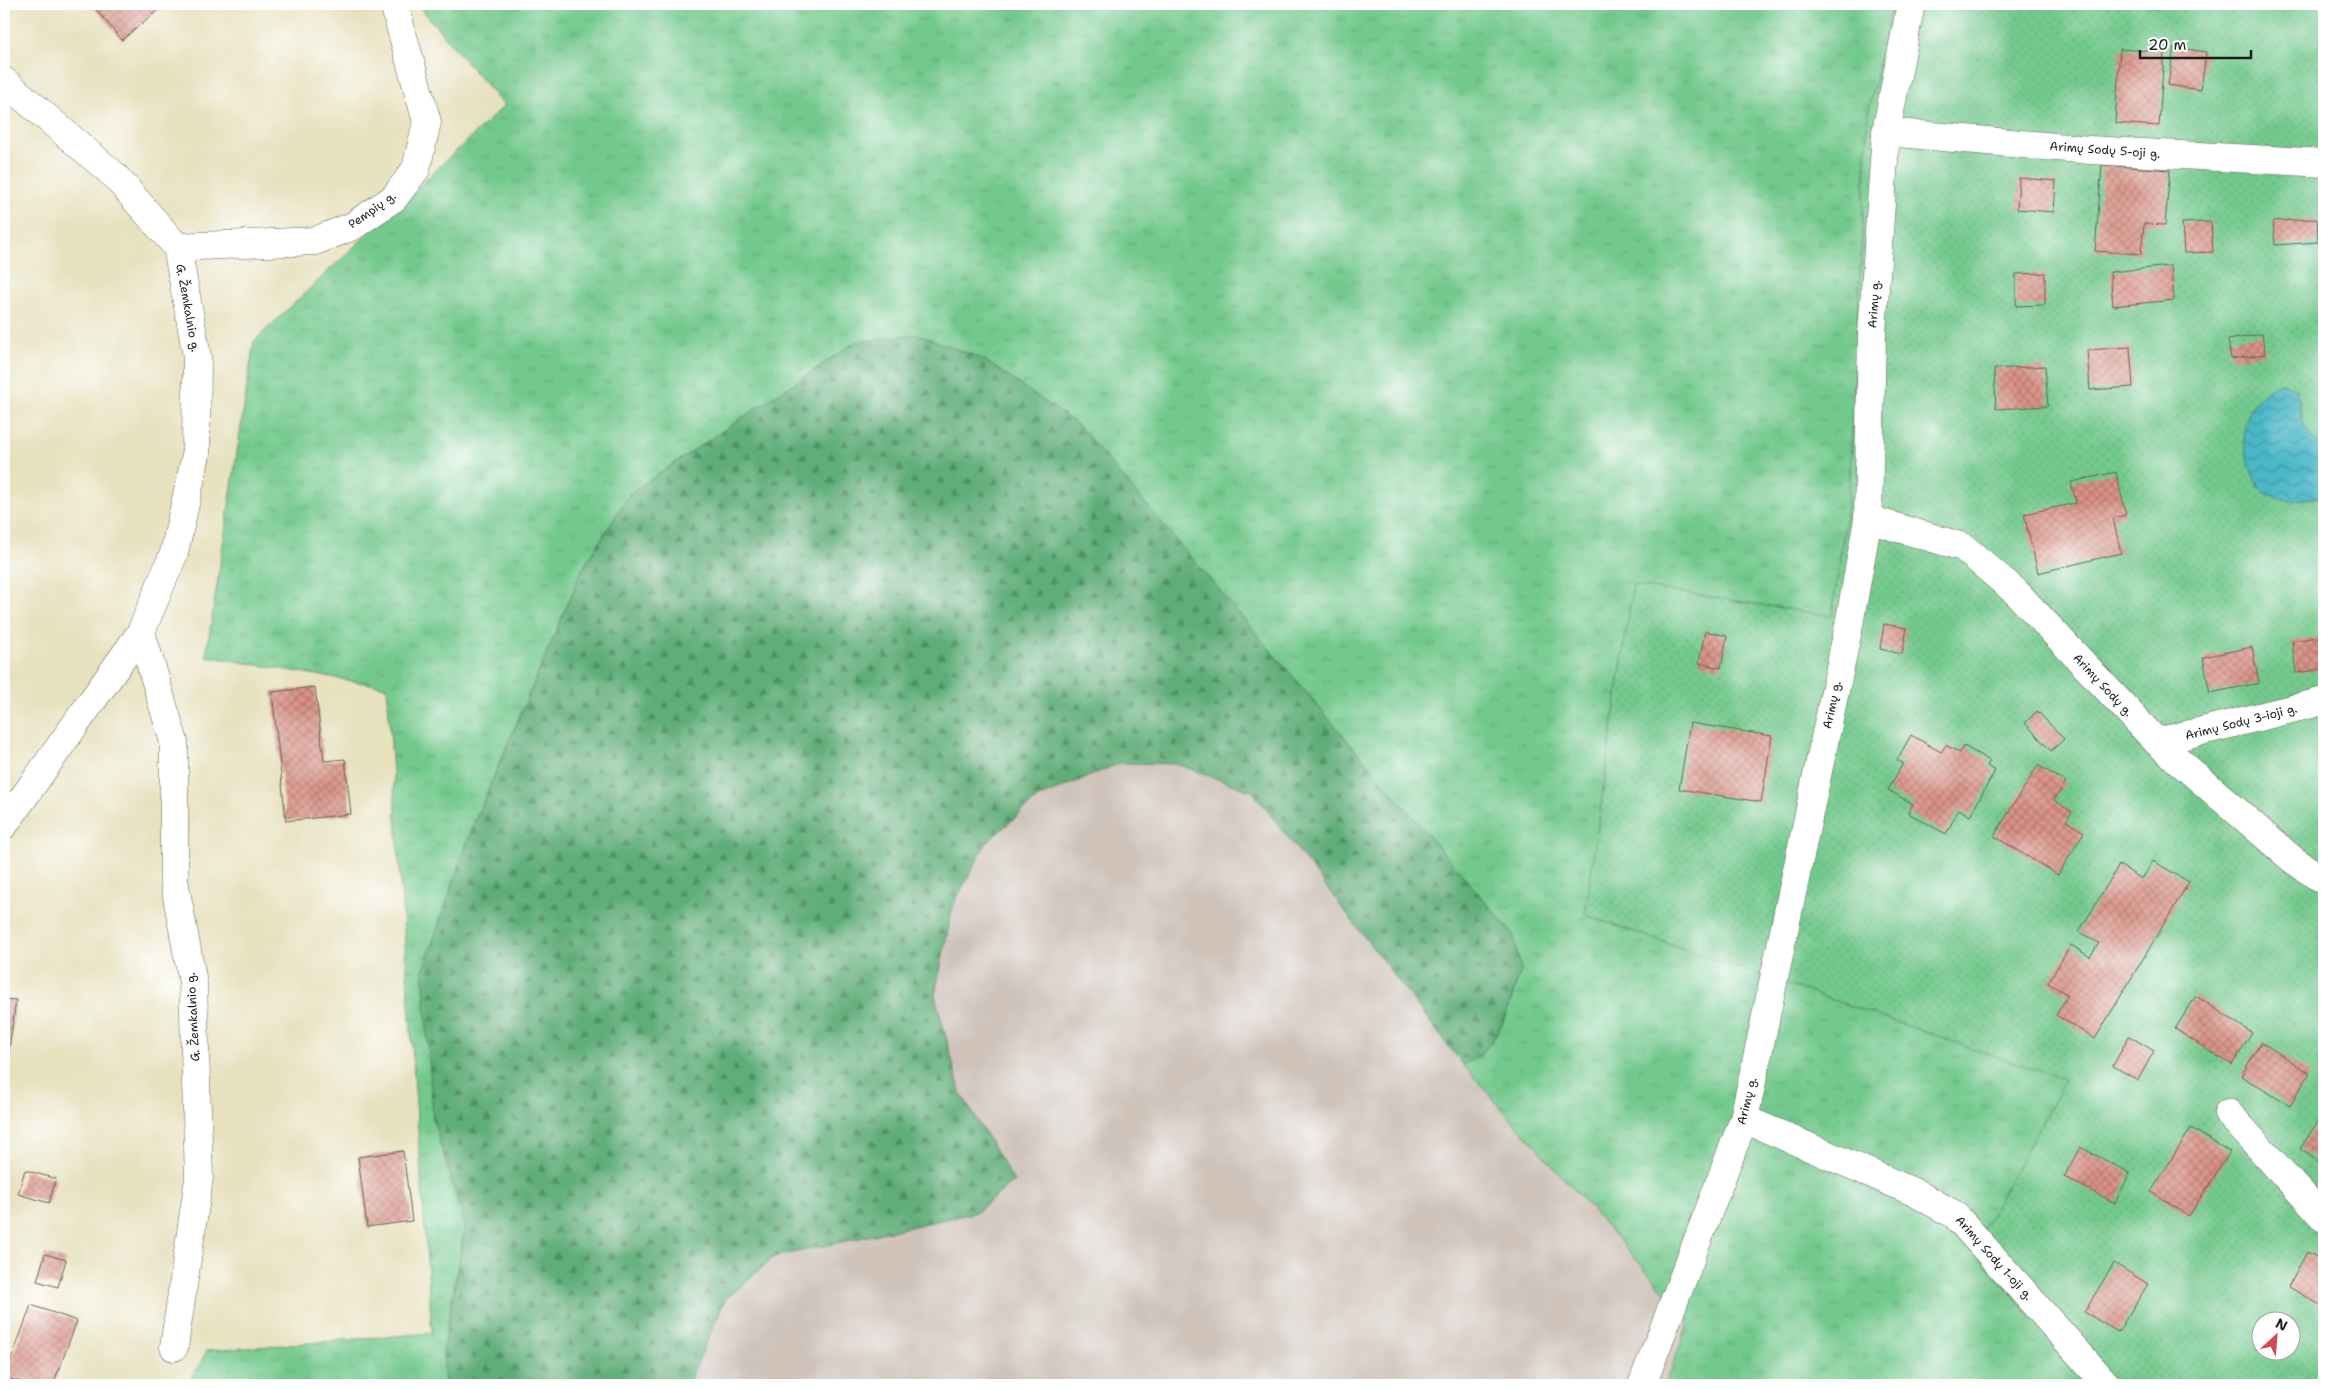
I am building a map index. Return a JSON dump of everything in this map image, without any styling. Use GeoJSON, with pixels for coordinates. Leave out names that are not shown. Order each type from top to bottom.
{"type":"FeatureCollection","features":[{"type":"Feature","properties":{"kind":"street","name":"Pempių g."},"geometry":{"type":"LineString","coordinates":[[177,247],[315,241],[353,226],[394,198],[416,169],[427,122],[394,4]]}},
{"type":"Feature","properties":{"kind":"street","name":"Arimų g."},"geometry":{"type":"LineString","coordinates":[[1642,1385],[1744,1119],[1846,640],[1868,518],[1872,333],[1886,132],[1911,4]]}},
{"type":"Feature","properties":{"kind":"street","name":"G. Žemkalnio g."},"geometry":{"type":"LineString","coordinates":[[4,81],[114,175],[177,247],[197,356],[196,455],[174,553],[141,632],[4,825]]}},
{"type":"Feature","properties":{"kind":"street","name":"Arimų Sodų 5-oji g."},"geometry":{"type":"LineString","coordinates":[[1886,132],[2090,150],[2324,163]]}},
{"type":"Feature","properties":{"kind":"street","name":"Arimų Sodų g."},"geometry":{"type":"LineString","coordinates":[[1868,518],[1963,547],[2016,592],[2157,742],[2292,859],[2324,881]]}},
{"type":"Feature","properties":{"kind":"street","name":"G. Žemkalnio g."},"geometry":{"type":"LineString","coordinates":[[141,632],[174,742],[174,880],[193,983],[199,1178],[174,1347]]}},
{"type":"Feature","properties":{"kind":"street","name":"Arimų Sodų 3-ioji g."},"geometry":{"type":"LineString","coordinates":[[2157,742],[2324,701]]}},
{"type":"Feature","properties":{"kind":"street"},"geometry":{"type":"LineString","coordinates":[[2228,1113],[2324,1218]]}},
{"type":"Feature","properties":{"kind":"street","name":"Arimų Sodų 1-oji g."},"geometry":{"type":"LineString","coordinates":[[1744,1119],[1916,1193],[1955,1215],[2107,1385]]}},
{"type":"Feature","properties":{"kind":"shaded area"},"geometry":{"type":"Polygon","coordinates":[[[1120,763],[1177,764],[1253,792],[1463,1065],[1690,1320],[1665,1385],[688,1385],[725,1300],[774,1257],[977,1212],[1014,1181],[961,1094],[935,995],[953,905],[987,842],[1038,798],[1120,763]]]}},
{"type":"Feature","properties":{"kind":"green space"},"geometry":{"type":"Polygon","coordinates":[[[417,4],[1892,4],[1868,114],[1849,493],[1832,616],[1633,585],[1585,915],[2066,1080],[1972,1249],[2092,1385],[1665,1385],[1690,1320],[1463,1065],[1476,1056],[1495,1036],[1507,1012],[1521,970],[856,342],[630,493],[582,570],[472,828],[433,1119],[465,1226],[443,1351],[445,1385],[187,1385],[207,1351],[432,1333],[387,687],[206,656],[254,341],[504,106],[417,4]]]}},
{"type":"Feature","properties":{"kind":"green space"},"geometry":{"type":"Polygon","coordinates":[[[1892,4],[2324,4],[2324,1385],[2092,1385],[1972,1249],[2065,1080],[1585,915],[1633,585],[1832,616],[1849,493],[1868,114],[1892,4]]]}},
{"type":"Feature","properties":{"kind":"green space"},"geometry":{"type":"Polygon","coordinates":[[[917,334],[983,359],[1078,425],[1513,934],[1521,970],[1502,1025],[1481,1055],[1463,1065],[1253,792],[1177,764],[1120,763],[1038,798],[987,842],[953,905],[935,995],[961,1094],[1014,1181],[977,1212],[774,1257],[725,1300],[688,1385],[445,1385],[443,1351],[465,1226],[433,1119],[423,970],[472,828],[582,570],[630,493],[856,342],[917,334]]]}},
{"type":"Feature","properties":{"kind":"water"},"geometry":{"type":"Polygon","coordinates":[[[2280,383],[2297,389],[2301,415],[2306,430],[2316,442],[2324,446],[2324,497],[2285,500],[2270,496],[2257,484],[2252,473],[2246,453],[2245,428],[2247,417],[2258,398],[2280,383]]]}},
{"type":"Feature","properties":{"kind":"building"},"geometry":{"type":"Polygon","coordinates":[[[91,4],[165,4],[122,40],[91,4]]]}},
{"type":"Feature","properties":{"kind":"building"},"geometry":{"type":"Polygon","coordinates":[[[2174,47],[2206,52],[2201,90],[2168,85],[2174,47]]]}},
{"type":"Feature","properties":{"kind":"building"},"geometry":{"type":"Polygon","coordinates":[[[2120,49],[2164,52],[2159,126],[2115,123],[2120,49]]]}},
{"type":"Feature","properties":{"kind":"building"},"geometry":{"type":"Polygon","coordinates":[[[2102,165],[2170,170],[2165,225],[2144,224],[2141,254],[2095,251],[2102,165]]]}},
{"type":"Feature","properties":{"kind":"building"},"geometry":{"type":"Polygon","coordinates":[[[2019,178],[2056,181],[2054,212],[2017,209],[2019,178]]]}},
{"type":"Feature","properties":{"kind":"building"},"geometry":{"type":"Polygon","coordinates":[[[2317,219],[2318,242],[2275,245],[2273,221],[2317,219]]]}},
{"type":"Feature","properties":{"kind":"building"},"geometry":{"type":"Polygon","coordinates":[[[2211,222],[2213,252],[2184,253],[2182,223],[2211,222]]]}},
{"type":"Feature","properties":{"kind":"building"},"geometry":{"type":"Polygon","coordinates":[[[2171,266],[2174,300],[2113,306],[2110,272],[2171,266]]]}},
{"type":"Feature","properties":{"kind":"building"},"geometry":{"type":"Polygon","coordinates":[[[2045,273],[2045,305],[2016,306],[2016,274],[2045,273]]]}},
{"type":"Feature","properties":{"kind":"building"},"geometry":{"type":"Polygon","coordinates":[[[2262,334],[2265,354],[2231,359],[2228,340],[2262,334]]]}},
{"type":"Feature","properties":{"kind":"building"},"geometry":{"type":"Polygon","coordinates":[[[2130,347],[2133,387],[2090,390],[2087,350],[2130,347]]]}},
{"type":"Feature","properties":{"kind":"building"},"geometry":{"type":"Polygon","coordinates":[[[2045,366],[2048,406],[1996,409],[1994,369],[2045,366]]]}},
{"type":"Feature","properties":{"kind":"building"},"geometry":{"type":"Polygon","coordinates":[[[2116,472],[2126,515],[2113,518],[2121,553],[2038,573],[2024,514],[2076,503],[2071,482],[2116,472]]]}},
{"type":"Feature","properties":{"kind":"building"},"geometry":{"type":"Polygon","coordinates":[[[1884,624],[1907,628],[1902,654],[1880,649],[1884,624]]]}},
{"type":"Feature","properties":{"kind":"building"},"geometry":{"type":"Polygon","coordinates":[[[1705,631],[1727,636],[1721,668],[1699,663],[1705,631]]]}},
{"type":"Feature","properties":{"kind":"building"},"geometry":{"type":"Polygon","coordinates":[[[2324,636],[2324,669],[2296,673],[2292,641],[2324,636]]]}},
{"type":"Feature","properties":{"kind":"building"},"geometry":{"type":"Polygon","coordinates":[[[2252,647],[2259,683],[2210,693],[2203,657],[2252,647]]]}},
{"type":"Feature","properties":{"kind":"building"},"geometry":{"type":"Polygon","coordinates":[[[315,687],[324,761],[345,759],[351,814],[286,821],[272,692],[315,687]]]}},
{"type":"Feature","properties":{"kind":"building"},"geometry":{"type":"Polygon","coordinates":[[[2037,711],[2064,739],[2051,751],[2025,723],[2037,711]]]}},
{"type":"Feature","properties":{"kind":"building"},"geometry":{"type":"Polygon","coordinates":[[[1690,723],[1772,736],[1761,802],[1679,789],[1690,723]]]}},
{"type":"Feature","properties":{"kind":"building"},"geometry":{"type":"Polygon","coordinates":[[[1911,735],[1941,752],[1946,745],[1960,753],[1964,746],[1990,761],[1987,766],[1995,771],[1970,816],[1959,809],[1946,834],[1908,813],[1913,804],[1888,790],[1903,763],[1897,760],[1911,735]]]}},
{"type":"Feature","properties":{"kind":"building"},"geometry":{"type":"Polygon","coordinates":[[[2038,765],[2066,782],[2054,800],[2072,812],[2066,821],[2084,832],[2058,875],[1994,836],[2038,765]]]}},
{"type":"Feature","properties":{"kind":"building"},"geometry":{"type":"Polygon","coordinates":[[[2153,861],[2189,882],[2095,1039],[2056,1015],[2068,995],[2048,983],[2071,945],[2090,957],[2099,943],[2079,932],[2119,865],[2142,879],[2153,861]]]}},
{"type":"Feature","properties":{"kind":"building"},"geometry":{"type":"Polygon","coordinates":[[[2196,996],[2252,1033],[2232,1065],[2175,1029],[2196,996]]]}},
{"type":"Feature","properties":{"kind":"building"},"geometry":{"type":"Polygon","coordinates":[[[4,999],[16,1000],[8,1057],[4,1057],[4,999]]]}},
{"type":"Feature","properties":{"kind":"building"},"geometry":{"type":"Polygon","coordinates":[[[2129,1036],[2154,1051],[2138,1080],[2113,1066],[2129,1036]]]}},
{"type":"Feature","properties":{"kind":"building"},"geometry":{"type":"Polygon","coordinates":[[[2261,1042],[2310,1073],[2290,1106],[2241,1076],[2261,1042]]]}},
{"type":"Feature","properties":{"kind":"building"},"geometry":{"type":"Polygon","coordinates":[[[2324,1112],[2324,1165],[2300,1149],[2324,1112]]]}},
{"type":"Feature","properties":{"kind":"building"},"geometry":{"type":"Polygon","coordinates":[[[2191,1128],[2230,1152],[2189,1216],[2151,1192],[2191,1128]]]}},
{"type":"Feature","properties":{"kind":"building"},"geometry":{"type":"Polygon","coordinates":[[[2080,1147],[2130,1173],[2115,1203],[2064,1177],[2080,1147]]]}},
{"type":"Feature","properties":{"kind":"building"},"geometry":{"type":"Polygon","coordinates":[[[403,1151],[412,1221],[367,1227],[358,1157],[403,1151]]]}},
{"type":"Feature","properties":{"kind":"building"},"geometry":{"type":"Polygon","coordinates":[[[25,1170],[56,1179],[49,1203],[18,1194],[25,1170]]]}},
{"type":"Feature","properties":{"kind":"building"},"geometry":{"type":"Polygon","coordinates":[[[2307,1252],[2324,1261],[2324,1307],[2288,1287],[2307,1252]]]}},
{"type":"Feature","properties":{"kind":"building"},"geometry":{"type":"Polygon","coordinates":[[[45,1254],[66,1260],[58,1287],[37,1281],[45,1254]]]}},
{"type":"Feature","properties":{"kind":"building"},"geometry":{"type":"Polygon","coordinates":[[[2114,1263],[2148,1284],[2118,1332],[2084,1312],[2114,1263]]]}},
{"type":"Feature","properties":{"kind":"building"},"geometry":{"type":"Polygon","coordinates":[[[31,1305],[77,1321],[53,1385],[28,1385],[5,1377],[31,1305]]]}}]}
